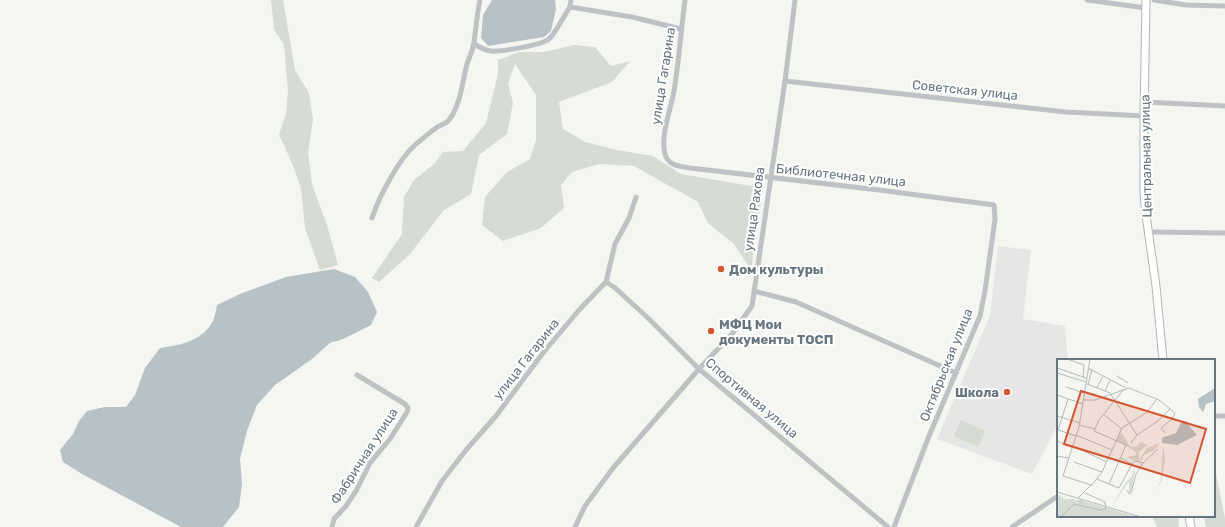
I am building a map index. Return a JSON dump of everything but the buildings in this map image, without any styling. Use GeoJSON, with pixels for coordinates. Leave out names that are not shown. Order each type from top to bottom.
{"type":"FeatureCollection","features":[{"type":"Feature","properties":{"kind":"main road","name":"Центральная улица"},"geometry":{"type":"LineString","coordinates":[[1146,0],[1144,194],[1156,286],[1163,359]]}},
{"type":"Feature","properties":{"kind":"main road"},"geometry":{"type":"LineString","coordinates":[[1189,517],[1191,527]]}},
{"type":"Feature","properties":{"kind":"street"},"geometry":{"type":"LineString","coordinates":[[372,218],[385,188],[403,158],[417,143],[436,128],[448,121],[454,112],[468,60],[474,44],[474,30],[480,0]]}},
{"type":"Feature","properties":{"kind":"street"},"geometry":{"type":"LineString","coordinates":[[474,44],[492,51],[546,42],[551,38],[570,7],[571,0]]}},
{"type":"Feature","properties":{"kind":"street","name":"улица Гагарина"},"geometry":{"type":"LineString","coordinates":[[665,155],[664,140],[674,90],[686,0]]}},
{"type":"Feature","properties":{"kind":"street","name":"улица Рахова"},"geometry":{"type":"LineString","coordinates":[[575,527],[585,506],[613,468],[699,369],[732,334],[752,306],[785,81],[795,0]]}},
{"type":"Feature","properties":{"kind":"street"},"geometry":{"type":"LineString","coordinates":[[1087,0],[1146,8]]}},
{"type":"Feature","properties":{"kind":"street"},"geometry":{"type":"LineString","coordinates":[[1154,0],[1186,5],[1225,6]]}},
{"type":"Feature","properties":{"kind":"street"},"geometry":{"type":"LineString","coordinates":[[570,7],[632,17],[681,29]]}},
{"type":"Feature","properties":{"kind":"street","name":"Советская улица"},"geometry":{"type":"LineString","coordinates":[[785,81],[1066,112],[1144,116]]}},
{"type":"Feature","properties":{"kind":"street"},"geometry":{"type":"LineString","coordinates":[[1145,102],[1225,106]]}},
{"type":"Feature","properties":{"kind":"street","name":"Библиотечная улица"},"geometry":{"type":"LineString","coordinates":[[665,155],[669,162],[674,165],[690,168],[994,205]]}},
{"type":"Feature","properties":{"kind":"street"},"geometry":{"type":"LineString","coordinates":[[606,282],[615,244],[629,218],[636,197]]}},
{"type":"Feature","properties":{"kind":"street","name":"Октябрьская улица"},"geometry":{"type":"LineString","coordinates":[[894,527],[929,436],[980,316],[995,219],[994,205]]}},
{"type":"Feature","properties":{"kind":"street"},"geometry":{"type":"LineString","coordinates":[[1148,232],[1225,233]]}},
{"type":"Feature","properties":{"kind":"street","name":"улица Гагарина"},"geometry":{"type":"LineString","coordinates":[[416,527],[442,481],[466,450],[496,416],[544,353],[592,294],[606,282]]}},
{"type":"Feature","properties":{"kind":"street","name":"Спортивная улица"},"geometry":{"type":"LineString","coordinates":[[606,282],[614,287],[648,318],[699,369],[888,527]]}},
{"type":"Feature","properties":{"kind":"street"},"geometry":{"type":"LineString","coordinates":[[754,292],[796,302],[956,373]]}},
{"type":"Feature","properties":{"kind":"street","name":"Фабричная улица"},"geometry":{"type":"LineString","coordinates":[[332,527],[334,520],[356,491],[370,463],[390,440],[408,408],[405,404],[357,375]]}},
{"type":"Feature","properties":{"kind":"street"},"geometry":{"type":"LineString","coordinates":[[1012,527],[1057,497]]}},
{"type":"Feature","properties":{"kind":"shaded area"},"geometry":{"type":"Polygon","coordinates":[[[271,0],[283,0],[295,70],[309,93],[313,120],[308,152],[312,184],[327,225],[338,265],[320,270],[305,228],[301,189],[294,168],[279,134],[286,114],[288,91],[284,45],[274,29],[271,0]]]}},
{"type":"Feature","properties":{"kind":"shaded area"},"geometry":{"type":"Polygon","coordinates":[[[492,0],[555,0],[556,9],[551,31],[544,37],[488,46],[481,38],[483,15],[492,0]]]}},
{"type":"Feature","properties":{"kind":"shaded area"},"geometry":{"type":"Polygon","coordinates":[[[574,45],[595,47],[611,66],[630,61],[612,82],[559,102],[563,129],[585,142],[617,150],[653,156],[681,174],[763,188],[751,270],[734,244],[708,223],[698,202],[634,166],[599,164],[572,172],[561,185],[564,208],[541,228],[503,241],[482,225],[485,197],[507,172],[530,159],[536,140],[536,95],[515,64],[508,83],[513,103],[507,134],[479,155],[471,194],[444,210],[410,254],[379,282],[372,278],[402,234],[404,197],[414,180],[434,164],[443,152],[463,151],[486,123],[498,74],[498,60],[520,52],[544,52],[574,45]]]}},
{"type":"Feature","properties":{"kind":"shaded area","name":"Школа"},"geometry":{"type":"Polygon","coordinates":[[[998,246],[1031,250],[1023,319],[1065,326],[1068,359],[1057,359],[1057,427],[1032,474],[937,439],[990,316],[998,246]]]}},
{"type":"Feature","properties":{"kind":"shaded area"},"geometry":{"type":"Polygon","coordinates":[[[334,269],[355,277],[368,292],[377,312],[371,325],[343,339],[330,343],[312,359],[275,385],[257,405],[247,431],[240,459],[242,484],[239,507],[223,527],[181,527],[82,474],[63,462],[60,450],[73,434],[79,421],[87,411],[105,407],[126,407],[135,395],[145,368],[160,348],[176,345],[197,338],[213,321],[217,305],[240,294],[286,277],[334,269]]]}},
{"type":"Feature","properties":{"kind":"shaded area"},"geometry":{"type":"Polygon","coordinates":[[[961,420],[985,431],[978,447],[954,436],[961,420]]]}},
{"type":"Feature","properties":{"kind":"shaded area"},"geometry":{"type":"Polygon","coordinates":[[[1215,474],[1225,518],[1225,527],[1206,527],[1204,517],[1215,517],[1215,474]]]}},
{"type":"Feature","properties":{"kind":"shaded area"},"geometry":{"type":"Polygon","coordinates":[[[1152,517],[1178,517],[1179,527],[1157,527],[1152,517]]]}},
{"type":"Feature","properties":{"kind":"place","name":"Дом культуры"},"geometry":{"type":"Point","coordinates":[721,269]}},
{"type":"Feature","properties":{"kind":"place","name":"МФЦ Мои документы ТОСП"},"geometry":{"type":"Point","coordinates":[711,331]}},
{"type":"Feature","properties":{"kind":"place","name":"Школа"},"geometry":{"type":"Point","coordinates":[1007,392]}}]}
